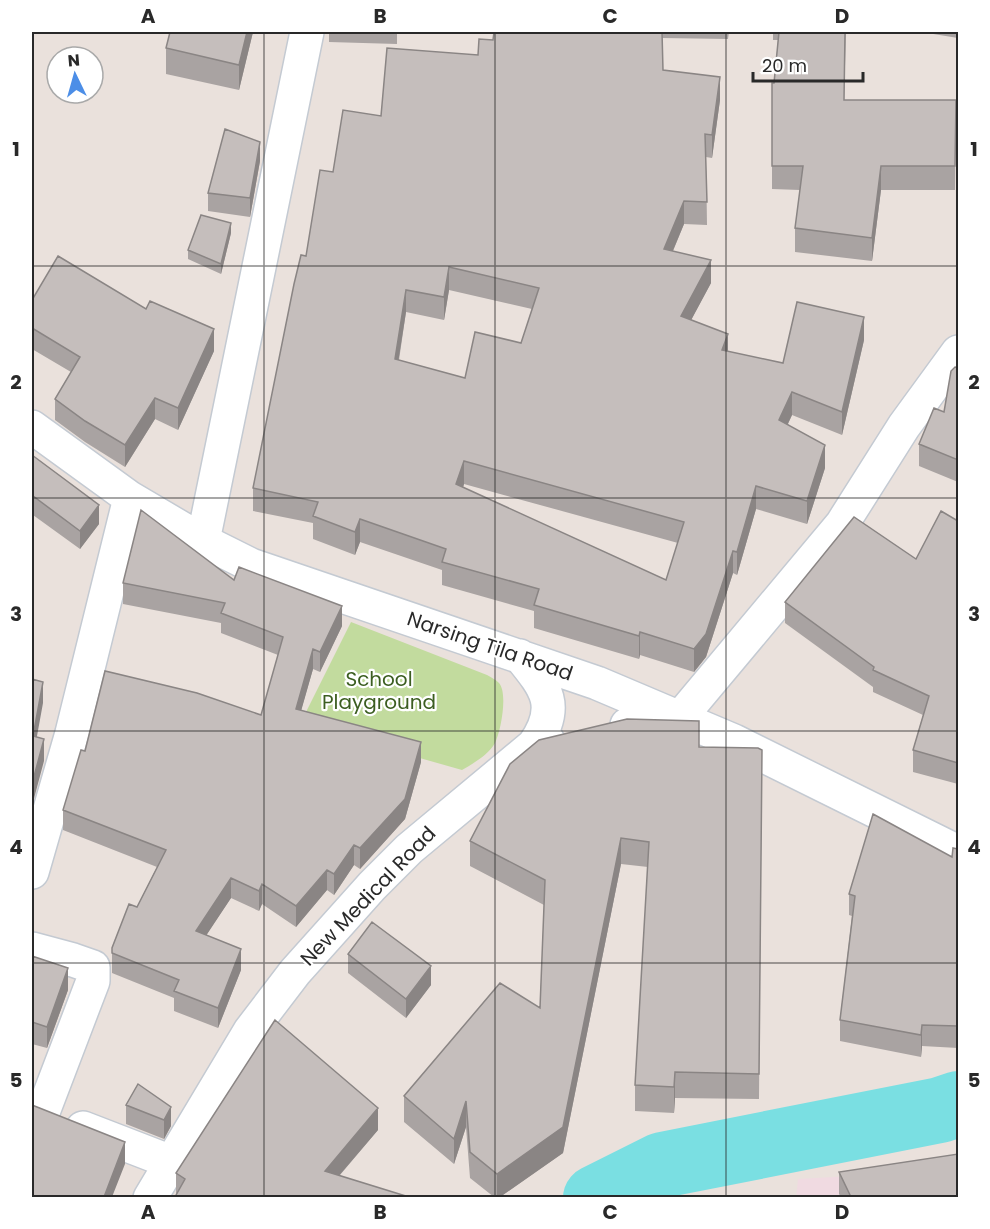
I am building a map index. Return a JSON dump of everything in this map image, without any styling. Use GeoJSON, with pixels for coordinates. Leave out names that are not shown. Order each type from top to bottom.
{"type":"FeatureCollection","features":[{"type":"Feature","properties":{"kind":"street"},"geometry":{"type":"LineString","coordinates":[[203,541],[308,32]]}},
{"type":"Feature","properties":{"kind":"street"},"geometry":{"type":"LineString","coordinates":[[679,719],[842,524],[904,426],[958,352]]}},
{"type":"Feature","properties":{"kind":"street","name":"Narsing Tila Road"},"geometry":{"type":"LineString","coordinates":[[32,427],[130,498],[203,541],[252,565],[597,683],[735,741],[958,852]]}},
{"type":"Feature","properties":{"kind":"street"},"geometry":{"type":"LineString","coordinates":[[32,872],[72,733],[130,498]]}},
{"type":"Feature","properties":{"kind":"street"},"geometry":{"type":"LineString","coordinates":[[520,656],[540,681],[547,697],[548,721],[534,745]]}},
{"type":"Feature","properties":{"kind":"street","name":"New Medical Road"},"geometry":{"type":"LineString","coordinates":[[150,1197],[250,1032],[314,949],[409,849],[534,745],[589,730],[679,719]]}},
{"type":"Feature","properties":{"kind":"street"},"geometry":{"type":"LineString","coordinates":[[32,949],[93,968],[93,981],[37,1109],[171,1162]]}},
{"type":"Feature","properties":{"kind":"shaded area"},"geometry":{"type":"Polygon","coordinates":[[[958,1170],[958,1197],[796,1198],[798,1179],[958,1170]]]}},
{"type":"Feature","properties":{"kind":"green space","name":"School Playground"},"geometry":{"type":"Polygon","coordinates":[[[351,622],[487,675],[499,683],[503,695],[501,721],[495,743],[489,751],[462,770],[300,724],[351,622]]]}},
{"type":"Feature","properties":{"kind":"building"},"geometry":{"type":"Polygon","coordinates":[[[170,32],[247,32],[239,65],[166,48],[170,32]]]}},
{"type":"Feature","properties":{"kind":"building"},"geometry":{"type":"Polygon","coordinates":[[[494,32],[662,32],[663,70],[720,77],[712,135],[705,134],[707,202],[684,201],[664,249],[711,260],[681,316],[728,334],[722,350],[783,363],[797,302],[864,317],[842,412],[792,392],[779,420],[825,445],[807,501],[756,486],[737,552],[733,551],[706,634],[694,649],[640,632],[639,636],[534,605],[539,589],[442,562],[446,549],[360,519],[355,532],[313,516],[318,502],[253,488],[294,284],[301,255],[306,256],[320,170],[333,172],[343,110],[381,116],[387,48],[478,55],[479,39],[493,40],[494,32]],[[449,267],[444,297],[406,290],[395,359],[465,378],[475,332],[521,343],[539,288],[449,267]],[[464,461],[456,484],[666,580],[684,522],[464,461]]]}},
{"type":"Feature","properties":{"kind":"building"},"geometry":{"type":"Polygon","coordinates":[[[779,32],[845,32],[844,100],[956,100],[955,166],[881,166],[872,238],[795,228],[803,166],[772,166],[772,83],[774,83],[779,32]]]}},
{"type":"Feature","properties":{"kind":"building"},"geometry":{"type":"Polygon","coordinates":[[[225,129],[260,142],[250,198],[208,193],[225,129]]]}},
{"type":"Feature","properties":{"kind":"building"},"geometry":{"type":"Polygon","coordinates":[[[201,215],[231,223],[221,264],[188,250],[201,215]]]}},
{"type":"Feature","properties":{"kind":"building"},"geometry":{"type":"Polygon","coordinates":[[[58,256],[146,309],[150,301],[214,329],[178,408],[155,398],[125,445],[85,421],[55,399],[80,357],[32,328],[32,300],[58,256]]]}},
{"type":"Feature","properties":{"kind":"building"},"geometry":{"type":"Polygon","coordinates":[[[955,367],[958,368],[958,460],[919,444],[934,408],[944,412],[951,371],[955,367]]]}},
{"type":"Feature","properties":{"kind":"building"},"geometry":{"type":"Polygon","coordinates":[[[32,455],[99,505],[80,531],[32,497],[32,455]]]}},
{"type":"Feature","properties":{"kind":"building"},"geometry":{"type":"Polygon","coordinates":[[[141,510],[234,580],[239,567],[342,606],[320,652],[313,649],[296,709],[421,742],[405,799],[360,848],[354,845],[334,874],[327,870],[296,906],[262,884],[259,891],[231,878],[196,931],[241,949],[218,1008],[174,991],[179,980],[112,953],[129,904],[137,907],[166,850],[63,810],[81,750],[85,751],[105,671],[197,693],[261,715],[283,637],[221,613],[225,603],[123,583],[141,510]]]}},
{"type":"Feature","properties":{"kind":"building"},"geometry":{"type":"Polygon","coordinates":[[[941,511],[958,521],[958,763],[913,750],[929,696],[873,670],[874,667],[785,602],[854,517],[916,559],[941,511]]]}},
{"type":"Feature","properties":{"kind":"building"},"geometry":{"type":"Polygon","coordinates":[[[32,679],[43,682],[33,736],[44,739],[32,784],[32,679]]]}},
{"type":"Feature","properties":{"kind":"building"},"geometry":{"type":"Polygon","coordinates":[[[627,719],[699,721],[699,747],[758,748],[762,750],[759,1074],[675,1072],[674,1087],[635,1085],[649,842],[621,838],[563,1127],[497,1174],[470,1152],[466,1101],[454,1139],[404,1096],[500,983],[540,1008],[545,880],[470,841],[510,764],[539,740],[627,719]]]}},
{"type":"Feature","properties":{"kind":"building"},"geometry":{"type":"Polygon","coordinates":[[[873,814],[952,857],[953,848],[958,849],[958,1026],[922,1025],[921,1035],[840,1020],[855,896],[849,894],[873,814]]]}},
{"type":"Feature","properties":{"kind":"building"},"geometry":{"type":"Polygon","coordinates":[[[372,922],[431,966],[406,999],[348,954],[372,922]]]}},
{"type":"Feature","properties":{"kind":"building"},"geometry":{"type":"Polygon","coordinates":[[[32,956],[68,968],[47,1027],[32,1022],[32,956]]]}},
{"type":"Feature","properties":{"kind":"building"},"geometry":{"type":"Polygon","coordinates":[[[275,1020],[378,1108],[325,1171],[409,1197],[175,1197],[185,1179],[176,1173],[275,1020]]]}},
{"type":"Feature","properties":{"kind":"building"},"geometry":{"type":"Polygon","coordinates":[[[138,1084],[171,1107],[164,1120],[126,1105],[138,1084]]]}},
{"type":"Feature","properties":{"kind":"building"},"geometry":{"type":"Polygon","coordinates":[[[32,1105],[125,1142],[104,1197],[32,1197],[32,1105]]]}},
{"type":"Feature","properties":{"kind":"building"},"geometry":{"type":"Polygon","coordinates":[[[958,1154],[958,1197],[851,1197],[839,1172],[958,1154]]]}},
{"type":"Feature","properties":{"kind":"waterway"},"geometry":{"type":"LineString","coordinates":[[596,1198],[662,1165],[940,1110],[958,1104]]}}]}
